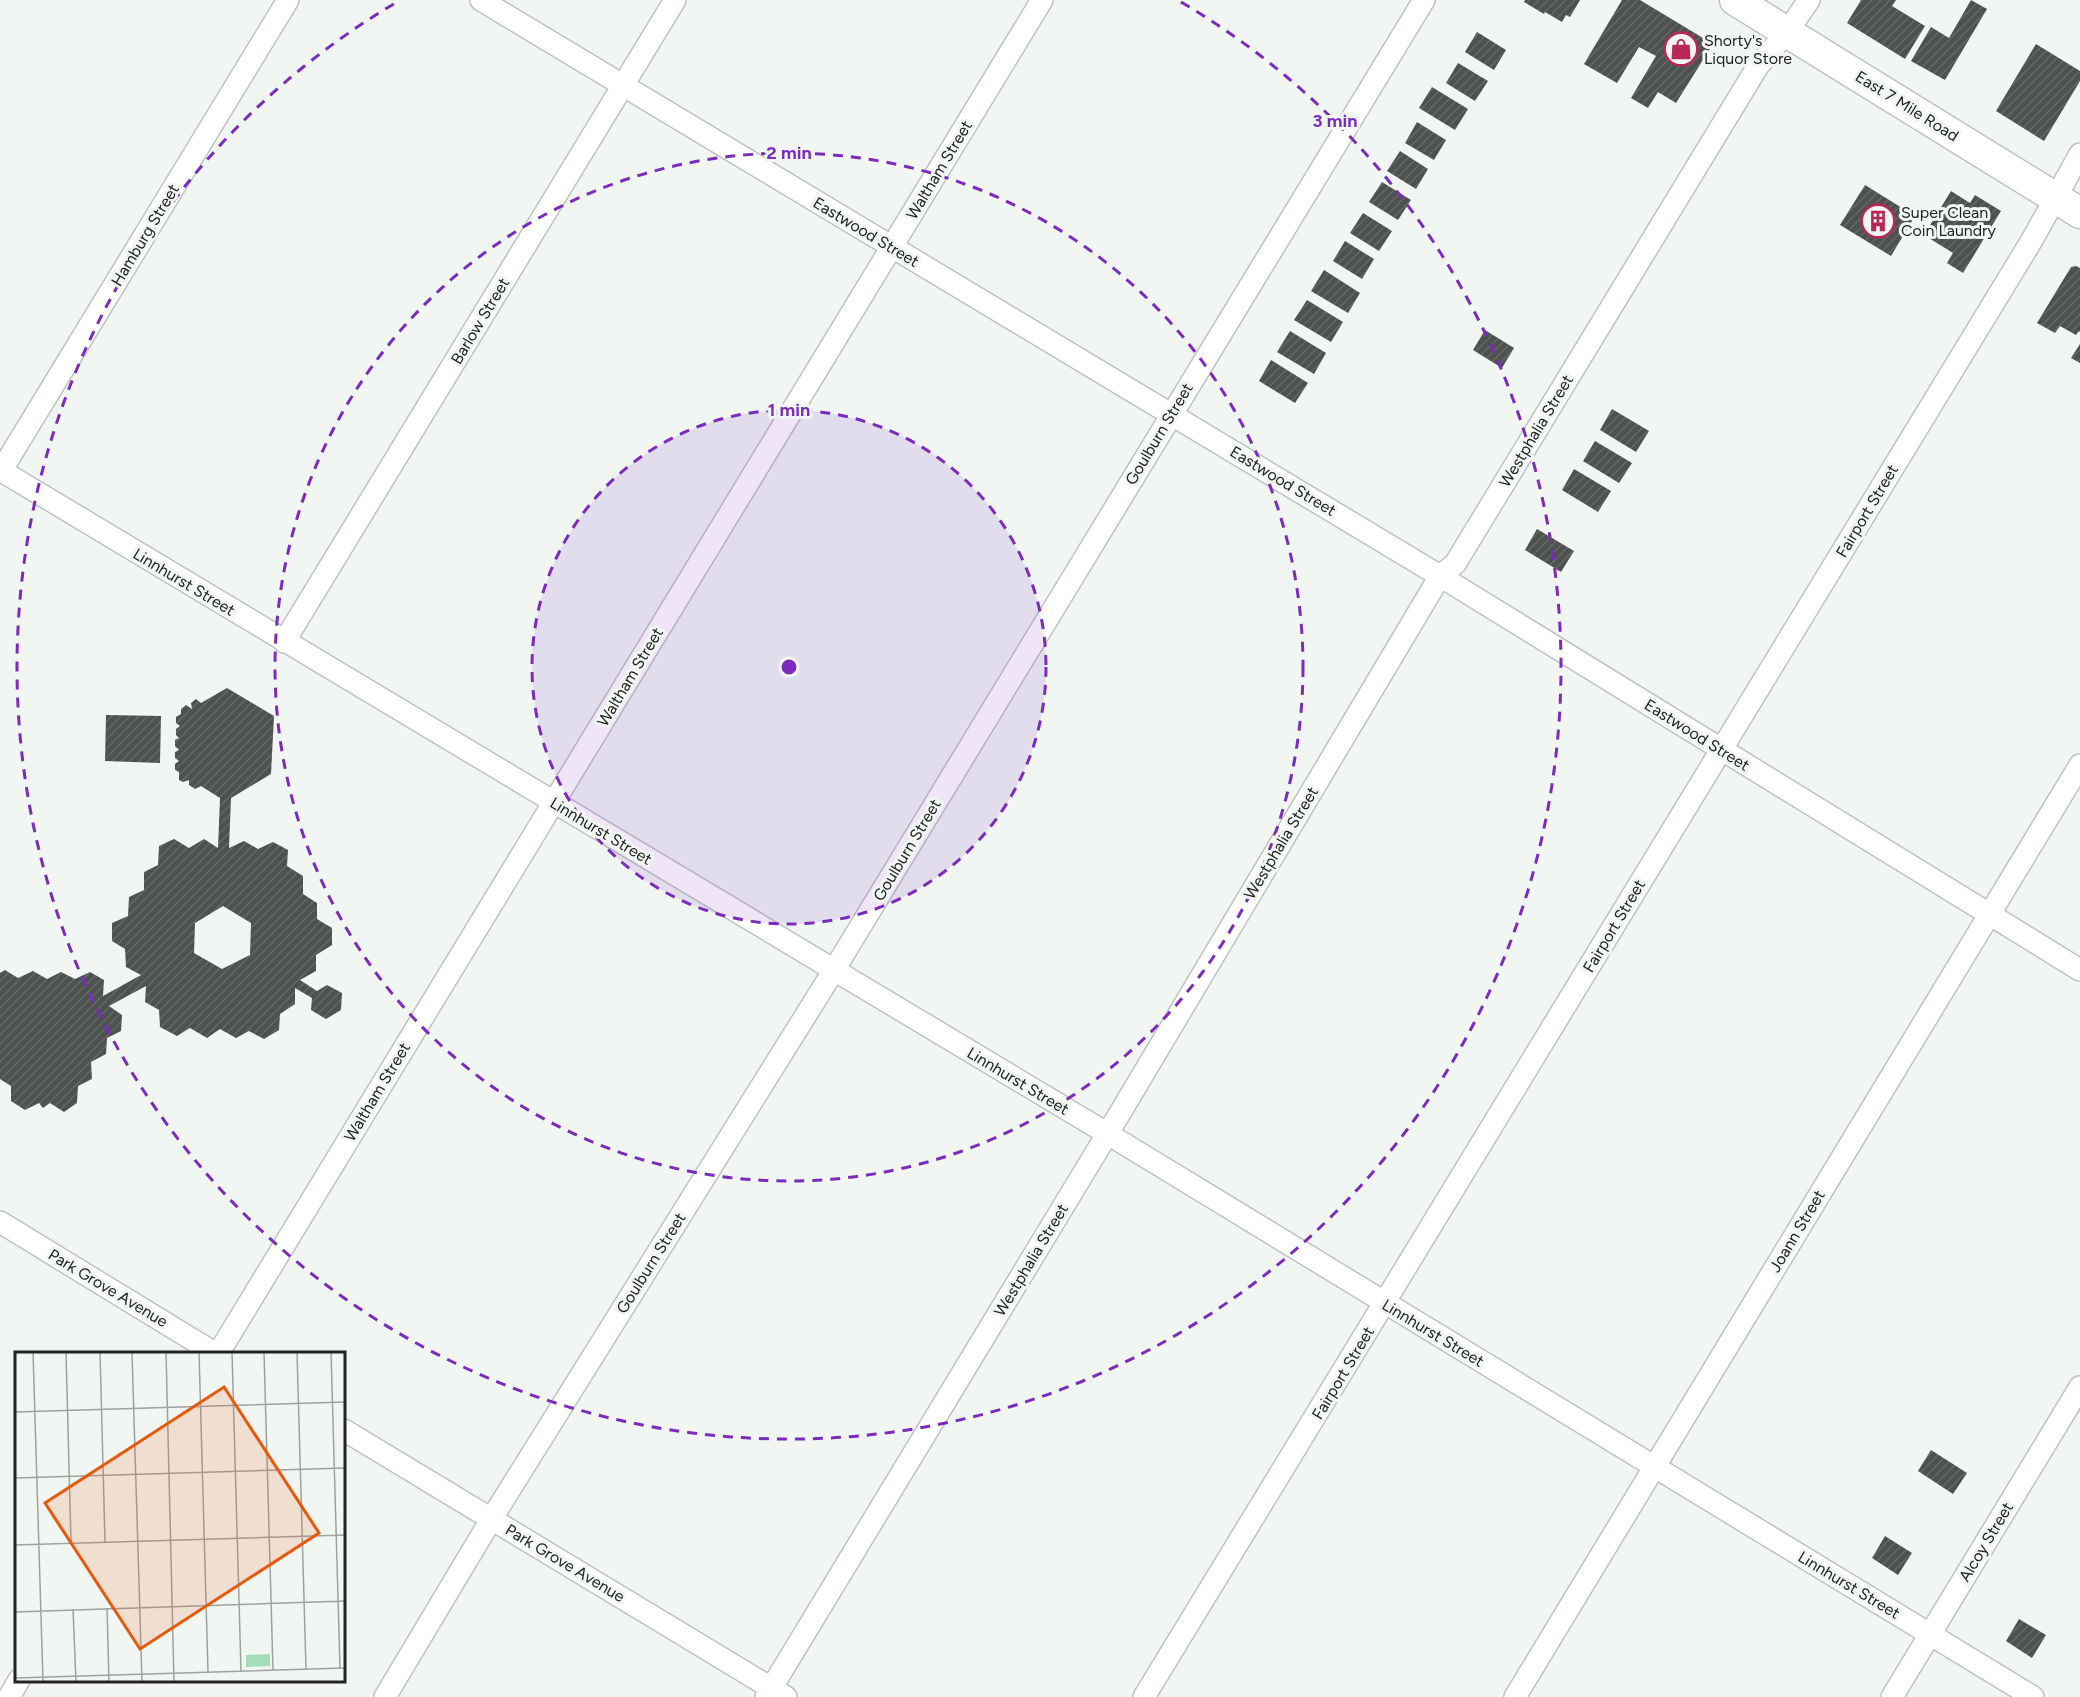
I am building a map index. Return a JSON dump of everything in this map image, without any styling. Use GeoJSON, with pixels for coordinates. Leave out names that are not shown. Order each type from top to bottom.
{"type":"FeatureCollection","features":[{"type":"Feature","properties":{"kind":"street","name":"Hamburg Street"},"geometry":{"type":"LineString","coordinates":[[0,471],[288,0]]}},
{"type":"Feature","properties":{"kind":"street","name":"Eastwood Street"},"geometry":{"type":"LineString","coordinates":[[481,0],[1440,576],[2080,970]]}},
{"type":"Feature","properties":{"kind":"street","name":"Barlow Street"},"geometry":{"type":"LineString","coordinates":[[284,642],[675,0]]}},
{"type":"Feature","properties":{"kind":"street","name":"Waltham Street"},"geometry":{"type":"LineString","coordinates":[[218,1352],[1042,0]]}},
{"type":"Feature","properties":{"kind":"street","name":"Goulburn Street"},"geometry":{"type":"LineString","coordinates":[[385,1697],[492,1518],[834,970],[1424,0]]}},
{"type":"Feature","properties":{"kind":"street","name":"East 7 Mile Road"},"geometry":{"type":"LineString","coordinates":[[1735,0],[2080,213]]}},
{"type":"Feature","properties":{"kind":"street","name":"Westphalia Street"},"geometry":{"type":"LineString","coordinates":[[775,1694],[1440,576],[1455,564],[1758,66],[1787,32],[1809,0]]}},
{"type":"Feature","properties":{"kind":"street","name":"Fairport Street"},"geometry":{"type":"LineString","coordinates":[[1144,1697],[2032,240],[2080,154]]}},
{"type":"Feature","properties":{"kind":"street","name":"Linnhurst Street"},"geometry":{"type":"LineString","coordinates":[[0,471],[1108,1134],[2032,1697]]}},
{"type":"Feature","properties":{"kind":"street","name":"Joann Street"},"geometry":{"type":"LineString","coordinates":[[1515,1697],[2080,765]]}},
{"type":"Feature","properties":{"kind":"street","name":"Park Grove Avenue"},"geometry":{"type":"LineString","coordinates":[[0,1222],[215,1352]]}},
{"type":"Feature","properties":{"kind":"street","name":"Alcoy Street"},"geometry":{"type":"LineString","coordinates":[[1892,1697],[2080,1387]]}},
{"type":"Feature","properties":{"kind":"street","name":"Park Grove Avenue"},"geometry":{"type":"LineString","coordinates":[[345,1431],[492,1518],[775,1694]]}},
{"type":"Feature","properties":{"kind":"street"},"geometry":{"type":"LineString","coordinates":[[9,1697],[18,1682]]}},
{"type":"Feature","properties":{"kind":"building"},"geometry":{"type":"Polygon","coordinates":[[[1525,0],[1580,0],[1570,17],[1566,15],[1562,22],[1545,12],[1544,14],[1524,2],[1525,0]]]}},
{"type":"Feature","properties":{"kind":"building"},"geometry":{"type":"Polygon","coordinates":[[[1622,0],[1640,0],[1713,44],[1676,103],[1658,92],[1648,108],[1631,98],[1656,56],[1639,47],[1617,83],[1584,64],[1622,0]]]}},
{"type":"Feature","properties":{"kind":"building"},"geometry":{"type":"Polygon","coordinates":[[[1861,0],[1896,0],[1892,6],[1925,26],[1905,59],[1847,23],[1861,0]]]}},
{"type":"Feature","properties":{"kind":"building"},"geometry":{"type":"Polygon","coordinates":[[[1971,0],[1987,9],[1945,80],[1911,61],[1931,27],[1949,38],[1971,0]]]}},
{"type":"Feature","properties":{"kind":"building"},"geometry":{"type":"Polygon","coordinates":[[[1477,32],[1506,50],[1494,70],[1465,52],[1477,32]]]}},
{"type":"Feature","properties":{"kind":"building"},"geometry":{"type":"Polygon","coordinates":[[[2036,44],[2080,71],[2080,81],[2044,141],[1996,111],[2036,44]]]}},
{"type":"Feature","properties":{"kind":"building"},"geometry":{"type":"Polygon","coordinates":[[[1458,63],[1488,81],[1475,101],[1446,83],[1458,63]]]}},
{"type":"Feature","properties":{"kind":"building"},"geometry":{"type":"Polygon","coordinates":[[[1432,87],[1468,109],[1455,130],[1419,108],[1432,87]]]}},
{"type":"Feature","properties":{"kind":"building"},"geometry":{"type":"Polygon","coordinates":[[[1417,122],[1446,140],[1434,160],[1405,143],[1417,122]]]}},
{"type":"Feature","properties":{"kind":"building"},"geometry":{"type":"Polygon","coordinates":[[[1400,151],[1428,169],[1416,189],[1387,171],[1400,151]]]}},
{"type":"Feature","properties":{"kind":"building"},"geometry":{"type":"Polygon","coordinates":[[[1382,182],[1411,200],[1398,220],[1369,202],[1382,182]]]}},
{"type":"Feature","properties":{"kind":"building","name":"Super Clean Coin Laundry"},"geometry":{"type":"Polygon","coordinates":[[[1865,185],[1915,216],[1891,256],[1840,225],[1865,185]]]}},
{"type":"Feature","properties":{"kind":"building"},"geometry":{"type":"Polygon","coordinates":[[[1951,191],[1970,203],[1975,195],[2001,211],[1963,273],[1947,263],[1953,253],[1924,235],[1951,191]]]}},
{"type":"Feature","properties":{"kind":"building"},"geometry":{"type":"Polygon","coordinates":[[[1363,213],[1392,231],[1379,251],[1350,233],[1363,213]]]}},
{"type":"Feature","properties":{"kind":"building"},"geometry":{"type":"Polygon","coordinates":[[[1345,241],[1374,259],[1362,279],[1333,261],[1345,241]]]}},
{"type":"Feature","properties":{"kind":"building"},"geometry":{"type":"Polygon","coordinates":[[[2071,267],[2080,268],[2080,332],[2076,335],[2060,326],[2055,333],[2037,323],[2071,267]]]}},
{"type":"Feature","properties":{"kind":"building"},"geometry":{"type":"Polygon","coordinates":[[[1324,270],[1360,293],[1348,313],[1311,291],[1324,270]]]}},
{"type":"Feature","properties":{"kind":"building"},"geometry":{"type":"Polygon","coordinates":[[[1307,300],[1343,322],[1331,342],[1294,320],[1307,300]]]}},
{"type":"Feature","properties":{"kind":"building"},"geometry":{"type":"Polygon","coordinates":[[[1485,330],[1514,348],[1502,368],[1473,350],[1485,330]]]}},
{"type":"Feature","properties":{"kind":"building"},"geometry":{"type":"Polygon","coordinates":[[[1290,331],[1326,353],[1314,374],[1277,352],[1290,331]]]}},
{"type":"Feature","properties":{"kind":"building"},"geometry":{"type":"Polygon","coordinates":[[[2080,344],[2080,363],[2071,358],[2080,344]]]}},
{"type":"Feature","properties":{"kind":"building"},"geometry":{"type":"Polygon","coordinates":[[[1271,360],[1308,383],[1295,403],[1259,381],[1271,360]]]}},
{"type":"Feature","properties":{"kind":"building"},"geometry":{"type":"Polygon","coordinates":[[[1612,409],[1649,431],[1636,452],[1600,430],[1612,409]]]}},
{"type":"Feature","properties":{"kind":"building"},"geometry":{"type":"Polygon","coordinates":[[[1595,441],[1632,463],[1619,483],[1583,461],[1595,441]]]}},
{"type":"Feature","properties":{"kind":"building"},"geometry":{"type":"Polygon","coordinates":[[[1574,469],[1611,491],[1598,512],[1562,490],[1574,469]]]}},
{"type":"Feature","properties":{"kind":"building"},"geometry":{"type":"Polygon","coordinates":[[[1537,529],[1574,551],[1561,572],[1525,550],[1537,529]]]}},
{"type":"Feature","properties":{"kind":"building"},"geometry":{"type":"Polygon","coordinates":[[[227,688],[274,716],[271,774],[231,798],[229,848],[244,841],[258,849],[273,842],[288,850],[287,866],[303,876],[303,894],[317,903],[317,919],[332,928],[332,945],[316,955],[316,971],[300,980],[317,991],[327,985],[342,993],[341,1010],[326,1019],[311,1010],[312,998],[295,988],[295,1004],[280,1014],[279,1030],[264,1039],[249,1031],[236,1038],[220,1029],[207,1038],[190,1028],[177,1036],[160,1027],[159,1010],[145,1002],[146,986],[109,1006],[122,1015],[121,1031],[107,1038],[106,1054],[91,1062],[92,1079],[78,1086],[77,1103],[64,1112],[50,1103],[43,1108],[39,1103],[25,1110],[11,1101],[11,1086],[0,1079],[0,973],[5,970],[18,978],[33,971],[47,979],[61,972],[75,979],[90,972],[104,980],[103,996],[141,975],[126,967],[125,949],[112,941],[112,923],[128,916],[129,897],[144,890],[144,872],[158,865],[159,846],[174,839],[189,848],[204,839],[218,848],[220,798],[201,786],[195,789],[189,785],[189,780],[183,782],[179,780],[179,772],[175,770],[175,764],[179,761],[175,758],[175,752],[179,750],[175,746],[175,740],[179,738],[176,735],[176,729],[180,726],[176,723],[176,717],[181,714],[181,709],[186,705],[192,709],[191,703],[196,699],[201,703],[227,688]],[[223,906],[195,923],[194,953],[222,969],[250,955],[251,923],[223,906]]]}},
{"type":"Feature","properties":{"kind":"building"},"geometry":{"type":"Polygon","coordinates":[[[106,715],[161,716],[160,763],[105,761],[106,715]]]}},
{"type":"Feature","properties":{"kind":"building"},"geometry":{"type":"Polygon","coordinates":[[[1931,1450],[1967,1473],[1953,1494],[1918,1471],[1931,1450]]]}},
{"type":"Feature","properties":{"kind":"building"},"geometry":{"type":"Polygon","coordinates":[[[1885,1536],[1912,1553],[1898,1575],[1872,1558],[1885,1536]]]}},
{"type":"Feature","properties":{"kind":"building"},"geometry":{"type":"Polygon","coordinates":[[[2019,1619],[2046,1635],[2032,1658],[2006,1641],[2019,1619]]]}},
{"type":"Feature","properties":{"kind":"place","name":"Shorty's Liquor Store"},"geometry":{"type":"Point","coordinates":[1681,49]}},
{"type":"Feature","properties":{"kind":"place","name":"Super Clean Coin Laundry"},"geometry":{"type":"Point","coordinates":[1878,221]}}]}
